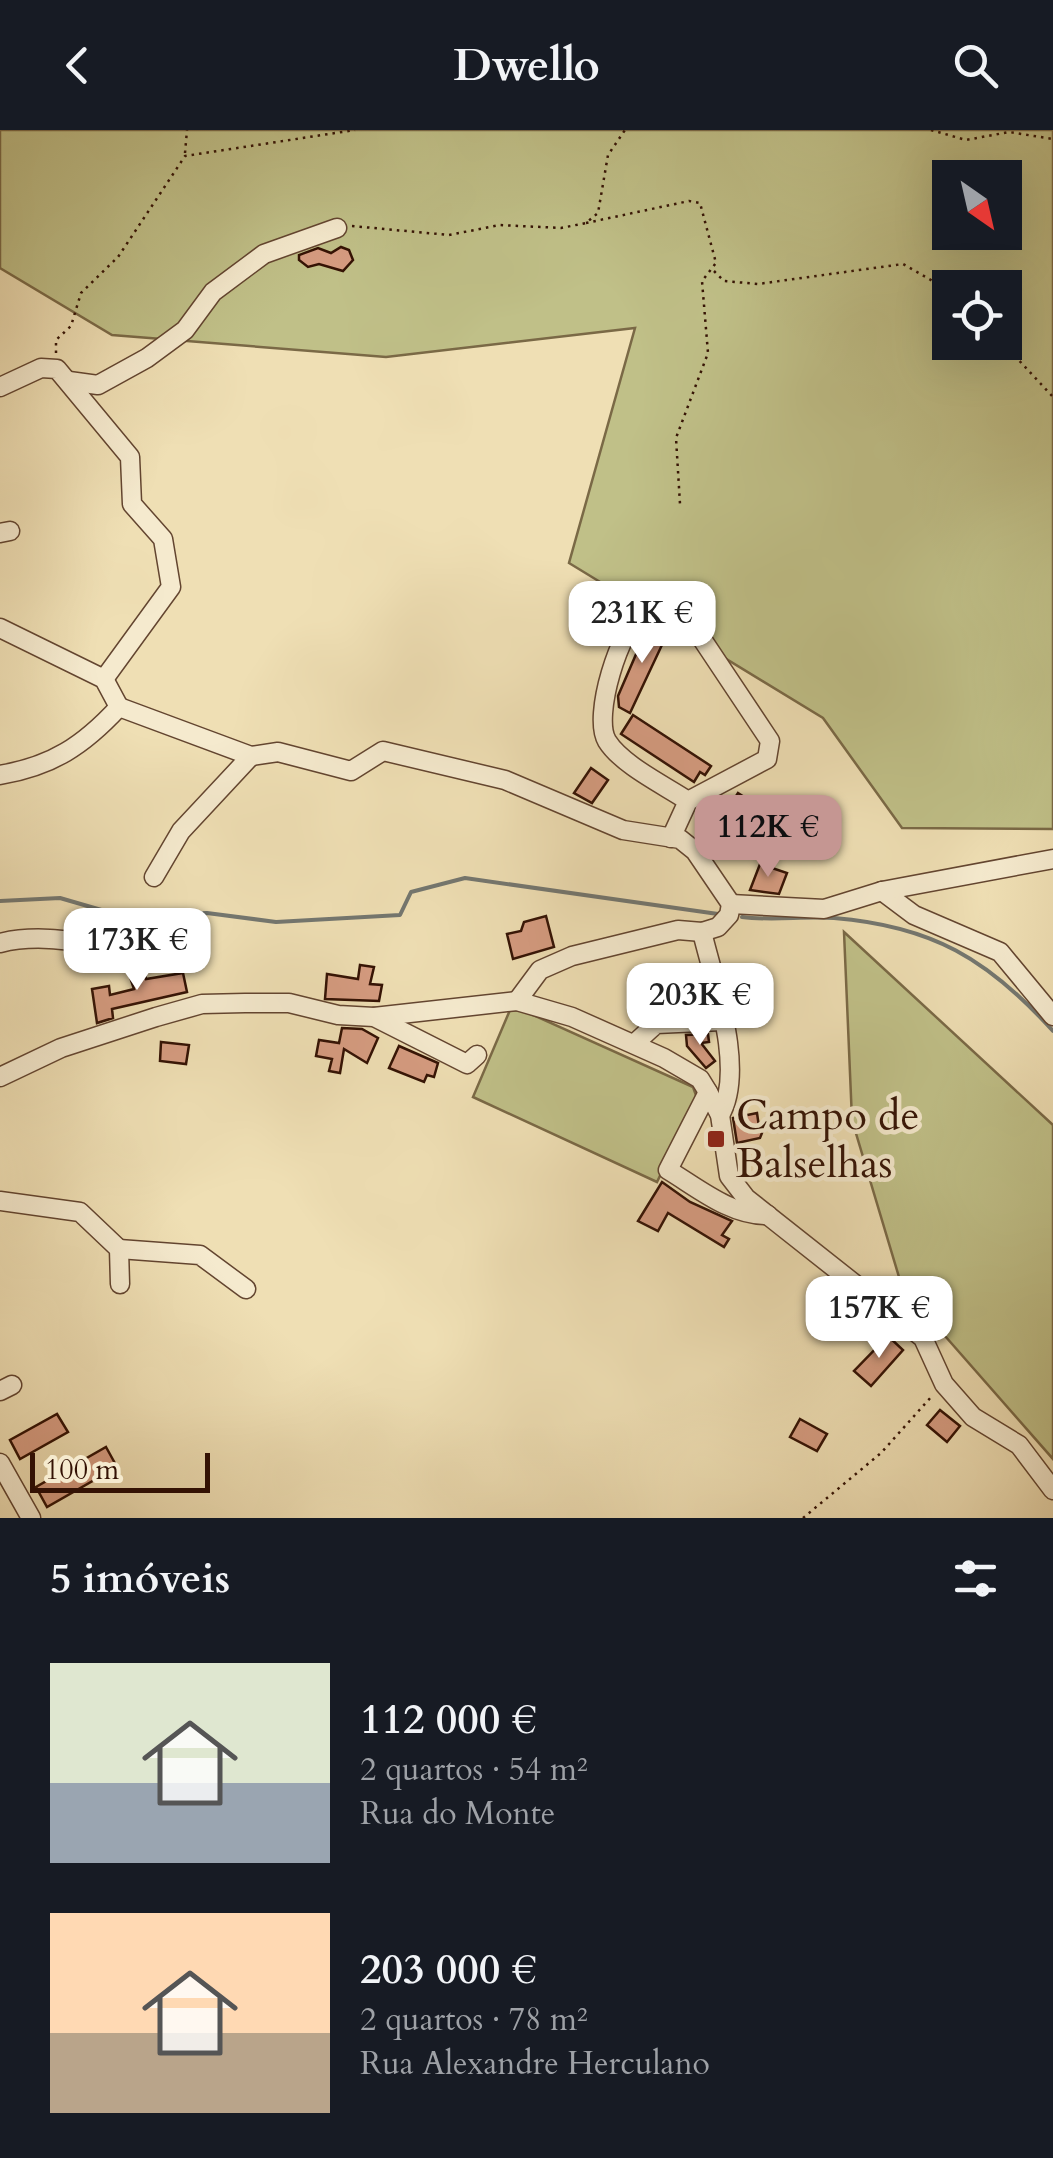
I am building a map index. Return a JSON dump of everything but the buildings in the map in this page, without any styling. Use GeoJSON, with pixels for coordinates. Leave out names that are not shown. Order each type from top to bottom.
{"type":"FeatureCollection","features":[{"type":"Feature","properties":{"kind":"street"},"geometry":{"type":"LineString","coordinates":[[0,387],[41,368],[98,385],[147,358],[185,330],[213,292],[264,254],[337,228]]}},
{"type":"Feature","properties":{"kind":"street"},"geometry":{"type":"LineString","coordinates":[[63,375],[130,457],[132,504],[163,539],[171,587],[104,679]]}},
{"type":"Feature","properties":{"kind":"street"},"geometry":{"type":"LineString","coordinates":[[670,838],[688,802],[767,759],[771,751],[770,740],[680,606],[666,604],[645,609],[634,620],[602,701],[600,724],[608,743],[688,802]]}},
{"type":"Feature","properties":{"kind":"street"},"geometry":{"type":"LineString","coordinates":[[0,628],[104,679],[119,707],[251,756],[278,752],[351,771],[383,751],[397,753],[505,780],[622,830],[680,839],[695,850],[731,904],[729,915],[718,927],[702,932],[678,930],[572,956],[540,970],[518,1002]]}},
{"type":"Feature","properties":{"kind":"street"},"geometry":{"type":"LineString","coordinates":[[0,775],[58,760],[92,736],[119,707]]}},
{"type":"Feature","properties":{"kind":"street"},"geometry":{"type":"LineString","coordinates":[[154,878],[181,831],[251,756]]}},
{"type":"Feature","properties":{"kind":"street"},"geometry":{"type":"LineString","coordinates":[[731,904],[824,909],[882,891],[1053,859]]}},
{"type":"Feature","properties":{"kind":"street"},"geometry":{"type":"LineString","coordinates":[[882,891],[914,915],[1000,952],[1053,1016]]}},
{"type":"Feature","properties":{"kind":"street"},"geometry":{"type":"LineString","coordinates":[[702,932],[722,1020],[731,1096],[720,1115]]}},
{"type":"Feature","properties":{"kind":"street"},"geometry":{"type":"LineString","coordinates":[[0,943],[32,938],[116,950],[171,951]]}},
{"type":"Feature","properties":{"kind":"street"},"geometry":{"type":"LineString","coordinates":[[0,1077],[61,1048],[202,1004],[289,1004],[338,1016],[374,1017],[518,1002],[572,1017],[688,1071],[708,1092],[720,1115],[729,1176],[769,1215],[923,1338],[944,1384],[973,1417],[1018,1445],[1053,1490]]}},
{"type":"Feature","properties":{"kind":"street"},"geometry":{"type":"LineString","coordinates":[[374,1017],[466,1064],[478,1056]]}},
{"type":"Feature","properties":{"kind":"street"},"geometry":{"type":"LineString","coordinates":[[634,1044],[656,1024],[722,1020]]}},
{"type":"Feature","properties":{"kind":"street"},"geometry":{"type":"LineString","coordinates":[[708,1092],[668,1170],[720,1202],[753,1216],[769,1215]]}},
{"type":"Feature","properties":{"kind":"street"},"geometry":{"type":"LineString","coordinates":[[0,1201],[80,1212],[118,1249],[200,1255],[246,1288]]}},
{"type":"Feature","properties":{"kind":"street"},"geometry":{"type":"LineString","coordinates":[[118,1249],[120,1284]]}},
{"type":"Feature","properties":{"kind":"street"},"geometry":{"type":"LineString","coordinates":[[0,1463],[31,1518]]}},
{"type":"Feature","properties":{"kind":"path"},"geometry":{"type":"LineString","coordinates":[[63,375],[56,340],[71,326],[80,293],[118,258],[185,156],[187,130]]}},
{"type":"Feature","properties":{"kind":"path"},"geometry":{"type":"LineString","coordinates":[[185,156],[355,130]]}},
{"type":"Feature","properties":{"kind":"path"},"geometry":{"type":"LineString","coordinates":[[586,223],[598,213],[608,155],[625,130]]}},
{"type":"Feature","properties":{"kind":"path"},"geometry":{"type":"LineString","coordinates":[[930,130],[966,140],[1009,132],[1053,138]]}},
{"type":"Feature","properties":{"kind":"path"},"geometry":{"type":"LineString","coordinates":[[337,228],[364,224],[450,235],[500,225],[561,228],[690,200],[700,202],[716,264],[702,282],[708,353],[676,438],[680,504]]}},
{"type":"Feature","properties":{"kind":"path"},"geometry":{"type":"LineString","coordinates":[[712,270],[724,281],[758,284],[903,264],[932,281]]}},
{"type":"Feature","properties":{"kind":"path"},"geometry":{"type":"LineString","coordinates":[[1019,360],[1053,397]]}},
{"type":"Feature","properties":{"kind":"path"},"geometry":{"type":"LineString","coordinates":[[803,1518],[881,1453],[944,1384]]}},
{"type":"Feature","properties":{"kind":"green space"},"geometry":{"type":"Polygon","coordinates":[[[0,130],[1053,130],[1053,829],[902,828],[823,718],[569,563],[635,328],[386,357],[112,335],[0,268],[0,130]]]}},
{"type":"Feature","properties":{"kind":"green space"},"geometry":{"type":"Polygon","coordinates":[[[844,932],[1053,1125],[1053,1459],[902,1287],[852,1120],[844,932]]]}},
{"type":"Feature","properties":{"kind":"green space"},"geometry":{"type":"Polygon","coordinates":[[[510,1010],[522,1010],[693,1087],[697,1098],[657,1182],[473,1097],[510,1010]]]}},
{"type":"Feature","properties":{"kind":"waterway"},"geometry":{"type":"LineString","coordinates":[[0,901],[60,898],[122,916],[207,913],[276,922],[400,915],[411,892],[465,878],[718,914]]}},
{"type":"Feature","properties":{"kind":"waterway"},"geometry":{"type":"LineString","coordinates":[[742,917],[834,918],[869,922],[929,938],[981,966],[1053,1031]]}},
{"type":"Feature","properties":{"kind":"place","name":"Campo de Balselhas"},"geometry":{"type":"Point","coordinates":[716,1139]}}]}
